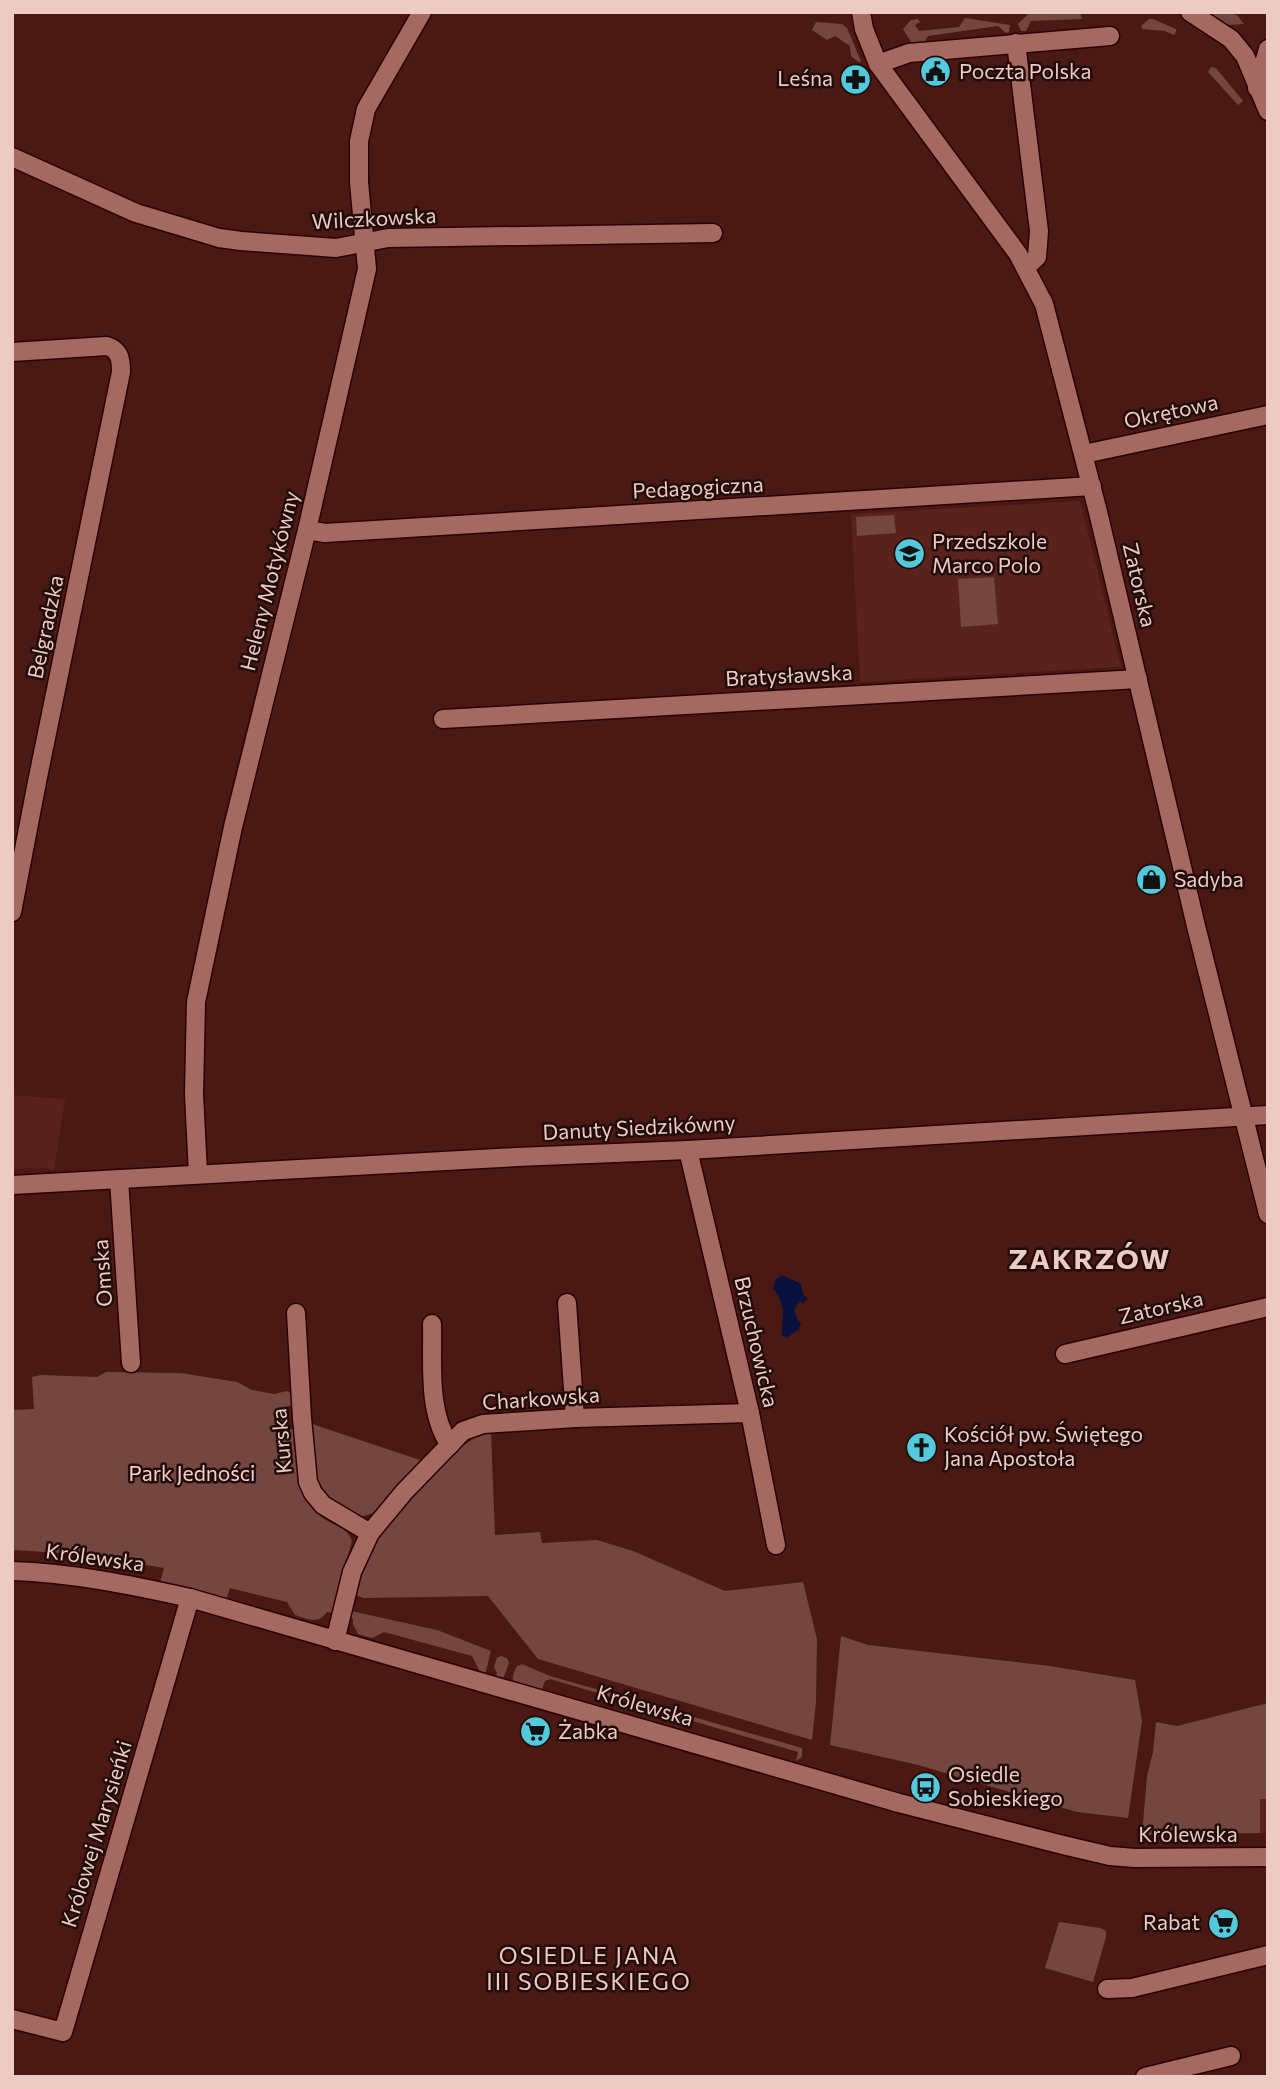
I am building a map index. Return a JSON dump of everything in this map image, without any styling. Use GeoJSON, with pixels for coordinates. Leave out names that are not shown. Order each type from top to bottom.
{"type":"FeatureCollection","features":[{"type":"Feature","properties":{"kind":"street","name":"Heleny Motykówny"},"geometry":{"type":"LineString","coordinates":[[198,1174],[194,1094],[196,1002],[233,827],[307,530],[367,269],[359,182],[359,141],[366,109],[422,12]]}},
{"type":"Feature","properties":{"kind":"street","name":"Zatorska"},"geometry":{"type":"LineString","coordinates":[[861,12],[864,29],[878,64],[1026,267],[1044,304],[1092,486],[1268,1214]]}},
{"type":"Feature","properties":{"kind":"street"},"geometry":{"type":"LineString","coordinates":[[1190,12],[1231,39],[1245,56],[1268,111]]}},
{"type":"Feature","properties":{"kind":"street"},"geometry":{"type":"LineString","coordinates":[[878,64],[909,53],[1110,36]]}},
{"type":"Feature","properties":{"kind":"street"},"geometry":{"type":"LineString","coordinates":[[1016,43],[1039,231],[1037,257],[1026,267]]}},
{"type":"Feature","properties":{"kind":"street"},"geometry":{"type":"LineString","coordinates":[[1257,89],[1268,49]]}},
{"type":"Feature","properties":{"kind":"street","name":"Wilczkowska"},"geometry":{"type":"LineString","coordinates":[[12,158],[136,213],[219,238],[241,241],[336,248],[388,238],[713,233]]}},
{"type":"Feature","properties":{"kind":"street","name":"Belgradzka"},"geometry":{"type":"LineString","coordinates":[[12,352],[107,346],[117,352],[121,361],[121,372],[12,912]]}},
{"type":"Feature","properties":{"kind":"street","name":"Okrętowa"},"geometry":{"type":"LineString","coordinates":[[1084,454],[1268,415]]}},
{"type":"Feature","properties":{"kind":"street","name":"Pedagogiczna"},"geometry":{"type":"LineString","coordinates":[[307,530],[325,533],[1092,486]]}},
{"type":"Feature","properties":{"kind":"street","name":"Bratysławska"},"geometry":{"type":"LineString","coordinates":[[443,719],[1138,679]]}},
{"type":"Feature","properties":{"kind":"street","name":"Danuty Siedzikówny"},"geometry":{"type":"LineString","coordinates":[[12,1185],[688,1150],[1268,1115]]}},
{"type":"Feature","properties":{"kind":"street","name":"Brzuchowicka"},"geometry":{"type":"LineString","coordinates":[[688,1150],[750,1413],[776,1545]]}},
{"type":"Feature","properties":{"kind":"street","name":"Omska"},"geometry":{"type":"LineString","coordinates":[[119,1180],[131,1363]]}},
{"type":"Feature","properties":{"kind":"street"},"geometry":{"type":"LineString","coordinates":[[567,1303],[575,1418]]}},
{"type":"Feature","properties":{"kind":"street","name":"Zatorska"},"geometry":{"type":"LineString","coordinates":[[1065,1353],[1268,1307]]}},
{"type":"Feature","properties":{"kind":"street","name":"Kurska"},"geometry":{"type":"LineString","coordinates":[[296,1313],[308,1482],[323,1505],[370,1533]]}},
{"type":"Feature","properties":{"kind":"street"},"geometry":{"type":"LineString","coordinates":[[432,1324],[434,1409],[442,1434],[450,1445]]}},
{"type":"Feature","properties":{"kind":"street","name":"Charkowska"},"geometry":{"type":"LineString","coordinates":[[335,1641],[352,1572],[370,1533],[404,1492],[463,1431],[483,1424],[575,1418],[750,1413]]}},
{"type":"Feature","properties":{"kind":"street","name":"Królewska"},"geometry":{"type":"LineString","coordinates":[[12,1571],[99,1579],[190,1598],[899,1803],[1110,1856],[1163,1859],[1268,1857]]}},
{"type":"Feature","properties":{"kind":"street","name":"Królowej Marysieńki"},"geometry":{"type":"LineString","coordinates":[[12,2019],[63,2032],[190,1598]]}},
{"type":"Feature","properties":{"kind":"street"},"geometry":{"type":"LineString","coordinates":[[1107,1989],[1132,1988],[1268,1955]]}},
{"type":"Feature","properties":{"kind":"street"},"geometry":{"type":"LineString","coordinates":[[1145,2077],[1231,2056]]}},
{"type":"Feature","properties":{"kind":"shaded area"},"geometry":{"type":"Polygon","coordinates":[[[1080,501],[1121,667],[860,682],[851,514],[1080,501]]]}},
{"type":"Feature","properties":{"kind":"shaded area"},"geometry":{"type":"Polygon","coordinates":[[[12,1095],[65,1099],[54,1170],[12,1169],[12,1095]]]}},
{"type":"Feature","properties":{"kind":"shaded area"},"geometry":{"type":"Polygon","coordinates":[[[782,1275],[801,1284],[803,1295],[808,1298],[803,1304],[800,1301],[794,1310],[801,1323],[799,1329],[787,1338],[782,1335],[782,1305],[773,1288],[776,1279],[782,1275]]]}},
{"type":"Feature","properties":{"kind":"shaded area"},"geometry":{"type":"Polygon","coordinates":[[[1260,1799],[1268,1799],[1268,1833],[1260,1833],[1260,1799]]]}},
{"type":"Feature","properties":{"kind":"green space"},"geometry":{"type":"Polygon","coordinates":[[[1080,12],[1082,19],[1031,21],[1026,31],[1021,31],[1018,24],[1028,14],[1080,12]]]}},
{"type":"Feature","properties":{"kind":"green space"},"geometry":{"type":"Polygon","coordinates":[[[1206,12],[1237,15],[1244,24],[1227,25],[1206,12]]]}},
{"type":"Feature","properties":{"kind":"green space"},"geometry":{"type":"Polygon","coordinates":[[[965,18],[1010,25],[1009,32],[1006,33],[998,26],[928,36],[923,44],[913,45],[903,29],[911,20],[918,19],[920,22],[915,25],[919,31],[959,27],[965,18]]]}},
{"type":"Feature","properties":{"kind":"green space"},"geometry":{"type":"Polygon","coordinates":[[[1149,19],[1176,29],[1176,32],[1174,35],[1165,31],[1142,29],[1141,26],[1149,19]]]}},
{"type":"Feature","properties":{"kind":"green space"},"geometry":{"type":"Polygon","coordinates":[[[816,22],[842,24],[847,28],[861,61],[851,56],[850,46],[835,36],[827,40],[812,30],[816,22]]]}},
{"type":"Feature","properties":{"kind":"green space"},"geometry":{"type":"Polygon","coordinates":[[[1211,67],[1216,68],[1243,101],[1238,105],[1208,72],[1211,67]]]}},
{"type":"Feature","properties":{"kind":"green space"},"geometry":{"type":"Polygon","coordinates":[[[894,515],[896,533],[857,536],[856,517],[894,515]]]}},
{"type":"Feature","properties":{"kind":"green space"},"geometry":{"type":"Polygon","coordinates":[[[994,577],[998,624],[961,627],[958,579],[994,577]]]}},
{"type":"Feature","properties":{"kind":"green space","name":"Park Jedności"},"geometry":{"type":"Polygon","coordinates":[[[106,1372],[181,1373],[237,1382],[252,1390],[274,1394],[287,1391],[293,1395],[292,1405],[281,1408],[282,1429],[294,1429],[303,1494],[317,1513],[345,1531],[352,1541],[332,1613],[327,1612],[316,1620],[308,1619],[295,1615],[287,1602],[230,1588],[226,1600],[160,1582],[164,1568],[79,1554],[12,1550],[12,1410],[34,1409],[32,1377],[97,1377],[106,1372]]]}},
{"type":"Feature","properties":{"kind":"green space"},"geometry":{"type":"Polygon","coordinates":[[[309,1423],[423,1461],[373,1513],[361,1517],[331,1502],[316,1484],[309,1423]]]}},
{"type":"Feature","properties":{"kind":"green space"},"geometry":{"type":"Polygon","coordinates":[[[491,1432],[495,1535],[540,1532],[542,1543],[597,1540],[633,1551],[725,1591],[803,1582],[817,1639],[816,1702],[812,1740],[538,1659],[488,1596],[363,1598],[356,1595],[364,1566],[384,1527],[461,1447],[480,1434],[491,1432]]]}},
{"type":"Feature","properties":{"kind":"green space"},"geometry":{"type":"Polygon","coordinates":[[[351,1611],[437,1630],[491,1651],[485,1675],[481,1674],[472,1656],[384,1632],[372,1638],[358,1634],[353,1619],[349,1618],[351,1611]]]}},
{"type":"Feature","properties":{"kind":"green space"},"geometry":{"type":"Polygon","coordinates":[[[841,1636],[868,1645],[1050,1666],[1135,1680],[1142,1721],[1128,1818],[1077,1812],[918,1765],[830,1745],[841,1636]]]}},
{"type":"Feature","properties":{"kind":"green space"},"geometry":{"type":"Polygon","coordinates":[[[497,1658],[507,1658],[509,1663],[501,1680],[495,1679],[497,1673],[494,1667],[497,1658]]]}},
{"type":"Feature","properties":{"kind":"green space"},"geometry":{"type":"Polygon","coordinates":[[[522,1664],[550,1676],[802,1748],[802,1757],[796,1761],[798,1752],[550,1679],[545,1681],[541,1692],[514,1684],[514,1673],[517,1666],[522,1664]]]}},
{"type":"Feature","properties":{"kind":"green space"},"geometry":{"type":"Polygon","coordinates":[[[1268,1703],[1268,1799],[1260,1799],[1260,1833],[1142,1835],[1147,1776],[1156,1722],[1177,1726],[1268,1703]]]}},
{"type":"Feature","properties":{"kind":"green space"},"geometry":{"type":"Polygon","coordinates":[[[1059,1922],[1106,1931],[1093,1982],[1045,1968],[1059,1922]]]}},
{"type":"Feature","properties":{"kind":"place","name":"Poczta Polska"},"geometry":{"type":"Point","coordinates":[936,72]}},
{"type":"Feature","properties":{"kind":"place","name":"Leśna"},"geometry":{"type":"Point","coordinates":[856,79]}},
{"type":"Feature","properties":{"kind":"place","name":"Przedszkole Marco Polo"},"geometry":{"type":"Point","coordinates":[909,554]}},
{"type":"Feature","properties":{"kind":"place","name":"Sadyba"},"geometry":{"type":"Point","coordinates":[1151,880]}},
{"type":"Feature","properties":{"kind":"place","name":"Kościół pw. Świętego Jana Apostoła"},"geometry":{"type":"Point","coordinates":[921,1447]}},
{"type":"Feature","properties":{"kind":"place","name":"Żabka"},"geometry":{"type":"Point","coordinates":[535,1732]}},
{"type":"Feature","properties":{"kind":"place","name":"Osiedle Sobieskiego"},"geometry":{"type":"Point","coordinates":[925,1787]}},
{"type":"Feature","properties":{"kind":"place","name":"Rabat"},"geometry":{"type":"Point","coordinates":[1223,1923]}},
{"type":"Feature","properties":{"kind":"district","name":"ZAKRZÓW"},"geometry":{"type":"Point","coordinates":[1090,1259]}},
{"type":"Feature","properties":{"kind":"district","name":"OSIEDLE JANA III SOBIESKIEGO"},"geometry":{"type":"Point","coordinates":[589,1969]}}]}
